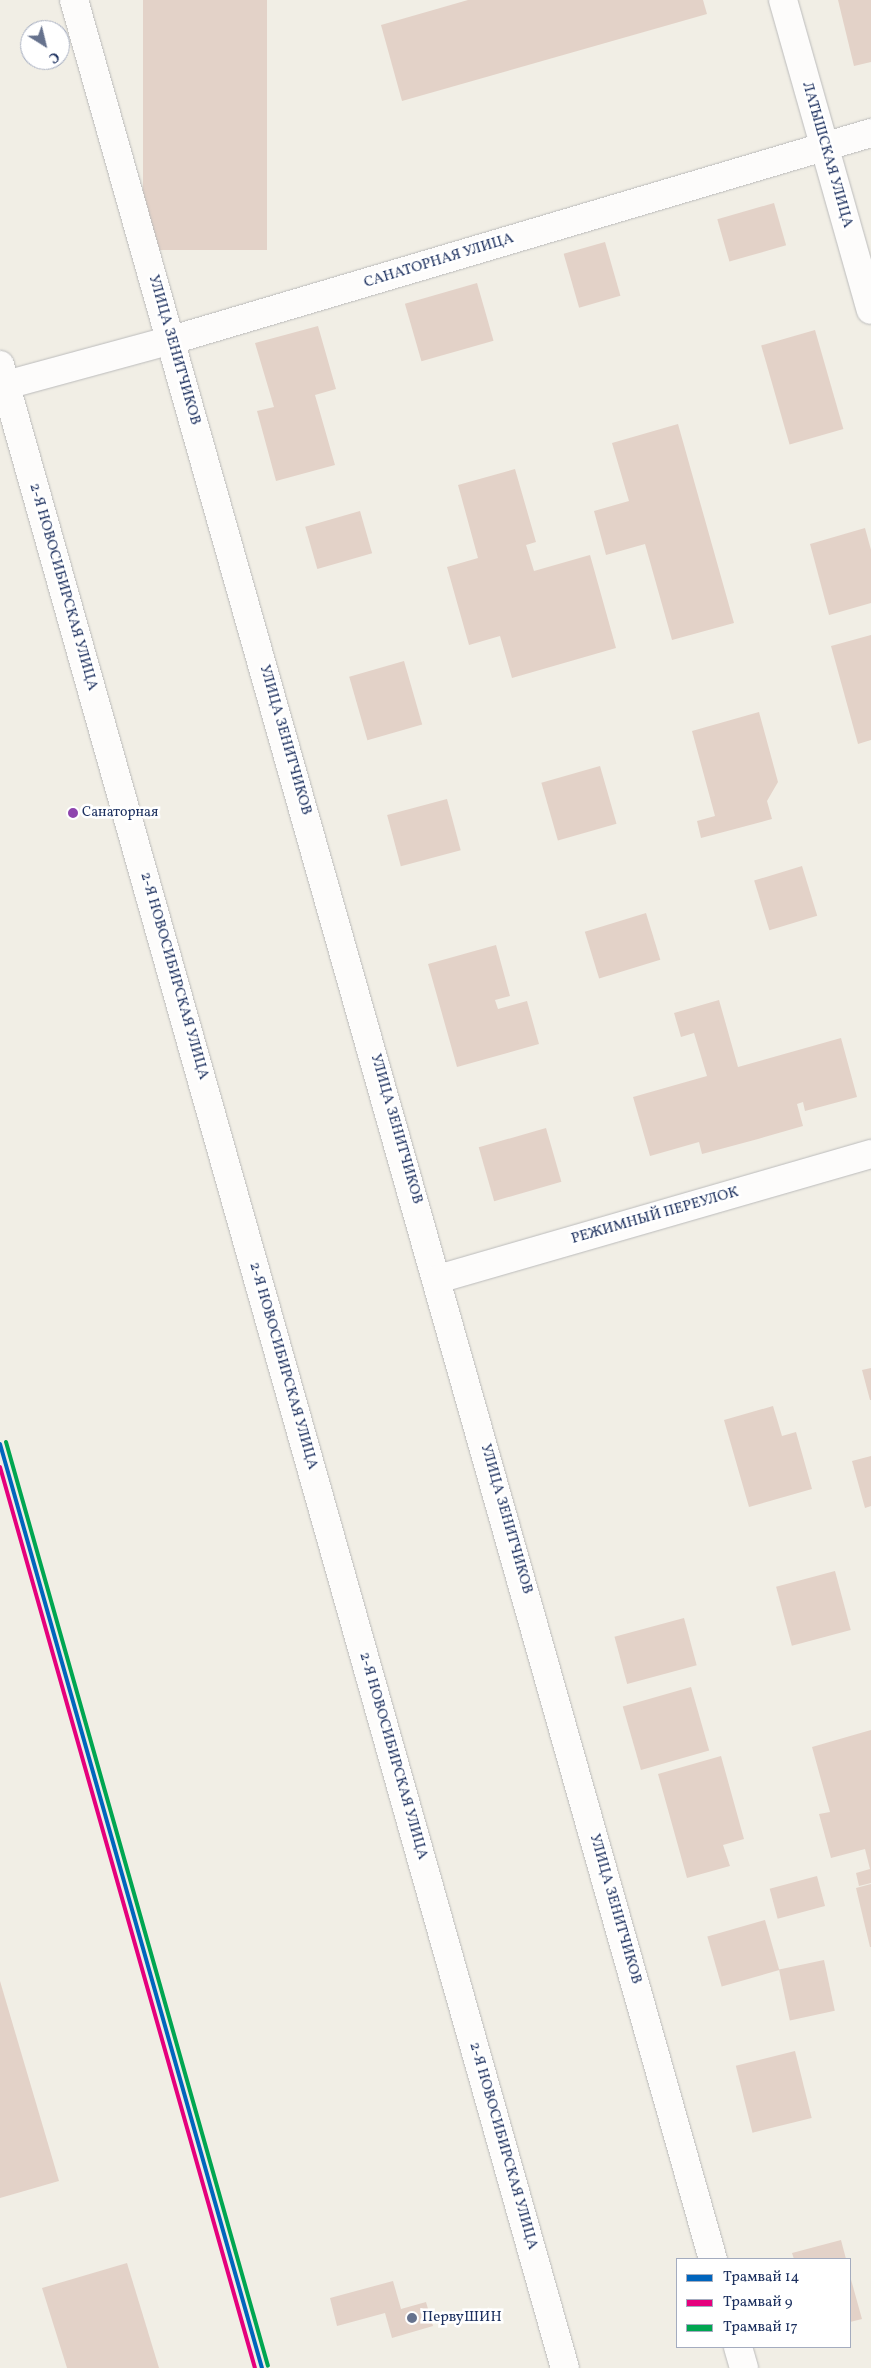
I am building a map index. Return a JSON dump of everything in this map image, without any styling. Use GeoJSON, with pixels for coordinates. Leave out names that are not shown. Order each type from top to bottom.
{"type":"FeatureCollection","features":[{"type":"Feature","properties":{"kind":"street","name":"УЛИЦА ЗЕНИТЧИКОВ"},"geometry":{"type":"LineString","coordinates":[[74,0],[438,1279],[713,2258]]}},
{"type":"Feature","properties":{"kind":"street","name":"ЛАТЫШСКАЯ УЛИЦА"},"geometry":{"type":"LineString","coordinates":[[783,0],[871,310]]}},
{"type":"Feature","properties":{"kind":"street","name":"САНАТОРНАЯ УЛИЦА"},"geometry":{"type":"LineString","coordinates":[[3,375],[172,340],[871,133]]}},
{"type":"Feature","properties":{"kind":"street","name":"2-Я НОВОСИБИРСКАЯ УЛИЦА"},"geometry":{"type":"LineString","coordinates":[[3,375],[565,2368]]}},
{"type":"Feature","properties":{"kind":"street","name":"РЕЖИМНЫЙ ПЕРЕУЛОК"},"geometry":{"type":"LineString","coordinates":[[438,1279],[871,1154]]}},
{"type":"Feature","properties":{"kind":"street"},"geometry":{"type":"LineString","coordinates":[[738,2348],[744,2368]]}},
{"type":"Feature","properties":{"kind":"building"},"geometry":{"type":"Polygon","coordinates":[[[143,0],[267,0],[267,250],[143,250],[143,0]]]}},
{"type":"Feature","properties":{"kind":"building"},"geometry":{"type":"Polygon","coordinates":[[[468,0],[703,0],[707,14],[402,101],[381,25],[468,0]]]}},
{"type":"Feature","properties":{"kind":"building"},"geometry":{"type":"Polygon","coordinates":[[[838,0],[871,0],[871,62],[854,66],[838,0]]]}},
{"type":"Feature","properties":{"kind":"building"},"geometry":{"type":"Polygon","coordinates":[[[774,203],[786,245],[729,262],[717,219],[774,203]]]}},
{"type":"Feature","properties":{"kind":"building"},"geometry":{"type":"Polygon","coordinates":[[[605,242],[620,296],[579,308],[564,254],[605,242]]]}},
{"type":"Feature","properties":{"kind":"building"},"geometry":{"type":"Polygon","coordinates":[[[477,283],[494,341],[421,361],[405,304],[477,283]]]}},
{"type":"Feature","properties":{"kind":"building"},"geometry":{"type":"Polygon","coordinates":[[[318,326],[336,389],[315,395],[335,465],[276,481],[257,411],[274,407],[255,343],[318,326]]]}},
{"type":"Feature","properties":{"kind":"building"},"geometry":{"type":"Polygon","coordinates":[[[815,330],[843,429],[790,444],[761,345],[815,330]]]}},
{"type":"Feature","properties":{"kind":"building"},"geometry":{"type":"Polygon","coordinates":[[[678,424],[734,623],[672,640],[645,544],[606,555],[594,511],[629,501],[612,443],[678,424]]]}},
{"type":"Feature","properties":{"kind":"building"},"geometry":{"type":"Polygon","coordinates":[[[515,469],[536,542],[526,545],[534,571],[590,555],[616,648],[512,678],[500,636],[469,645],[447,567],[478,558],[458,485],[515,469]]]}},
{"type":"Feature","properties":{"kind":"building"},"geometry":{"type":"Polygon","coordinates":[[[360,511],[372,553],[317,569],[305,527],[360,511]]]}},
{"type":"Feature","properties":{"kind":"building"},"geometry":{"type":"Polygon","coordinates":[[[865,528],[871,550],[871,603],[829,615],[810,544],[865,528]]]}},
{"type":"Feature","properties":{"kind":"building"},"geometry":{"type":"Polygon","coordinates":[[[871,635],[871,740],[858,744],[831,646],[871,635]]]}},
{"type":"Feature","properties":{"kind":"building"},"geometry":{"type":"Polygon","coordinates":[[[404,661],[422,724],[367,740],[349,677],[404,661]]]}},
{"type":"Feature","properties":{"kind":"building"},"geometry":{"type":"Polygon","coordinates":[[[759,712],[778,782],[767,801],[772,819],[701,838],[697,821],[715,816],[692,731],[759,712]]]}},
{"type":"Feature","properties":{"kind":"building"},"geometry":{"type":"Polygon","coordinates":[[[600,766],[617,824],[558,840],[541,783],[600,766]]]}},
{"type":"Feature","properties":{"kind":"building"},"geometry":{"type":"Polygon","coordinates":[[[447,799],[461,850],[401,866],[387,815],[447,799]]]}},
{"type":"Feature","properties":{"kind":"building"},"geometry":{"type":"Polygon","coordinates":[[[802,866],[817,916],[769,930],[754,881],[802,866]]]}},
{"type":"Feature","properties":{"kind":"building"},"geometry":{"type":"Polygon","coordinates":[[[646,913],[660,960],[599,979],[585,932],[646,913]]]}},
{"type":"Feature","properties":{"kind":"building"},"geometry":{"type":"Polygon","coordinates":[[[496,945],[510,996],[495,1000],[498,1009],[527,1001],[539,1044],[457,1067],[428,964],[496,945]]]}},
{"type":"Feature","properties":{"kind":"building"},"geometry":{"type":"Polygon","coordinates":[[[719,1000],[738,1067],[841,1038],[857,1097],[805,1111],[803,1102],[797,1104],[803,1126],[758,1139],[702,1154],[699,1142],[650,1156],[633,1097],[707,1076],[694,1033],[681,1037],[674,1013],[719,1000]]]}},
{"type":"Feature","properties":{"kind":"building"},"geometry":{"type":"Polygon","coordinates":[[[546,1128],[561,1182],[494,1201],[479,1147],[546,1128]]]}},
{"type":"Feature","properties":{"kind":"building"},"geometry":{"type":"Polygon","coordinates":[[[871,1368],[871,1400],[870,1400],[862,1370],[871,1368]]]}},
{"type":"Feature","properties":{"kind":"building"},"geometry":{"type":"Polygon","coordinates":[[[773,1406],[782,1436],[796,1432],[812,1489],[749,1507],[724,1420],[773,1406]]]}},
{"type":"Feature","properties":{"kind":"building"},"geometry":{"type":"Polygon","coordinates":[[[871,1456],[871,1506],[865,1508],[852,1461],[871,1456]]]}},
{"type":"Feature","properties":{"kind":"building"},"geometry":{"type":"Polygon","coordinates":[[[835,1571],[851,1630],[792,1646],[776,1587],[835,1571]]]}},
{"type":"Feature","properties":{"kind":"building"},"geometry":{"type":"Polygon","coordinates":[[[684,1618],[697,1665],[627,1684],[614,1637],[684,1618]]]}},
{"type":"Feature","properties":{"kind":"building"},"geometry":{"type":"Polygon","coordinates":[[[691,1687],[709,1750],[641,1770],[623,1707],[691,1687]]]}},
{"type":"Feature","properties":{"kind":"building"},"geometry":{"type":"Polygon","coordinates":[[[871,1730],[871,1883],[859,1886],[856,1873],[870,1869],[865,1849],[831,1858],[819,1814],[830,1812],[812,1747],[871,1730]]]}},
{"type":"Feature","properties":{"kind":"building"},"geometry":{"type":"Polygon","coordinates":[[[721,1756],[744,1839],[723,1845],[730,1866],[687,1878],[658,1774],[721,1756]]]}},
{"type":"Feature","properties":{"kind":"building"},"geometry":{"type":"Polygon","coordinates":[[[817,1876],[825,1906],[778,1919],[770,1889],[817,1876]]]}},
{"type":"Feature","properties":{"kind":"building"},"geometry":{"type":"Polygon","coordinates":[[[871,1884],[871,1947],[870,1947],[856,1888],[871,1884]]]}},
{"type":"Feature","properties":{"kind":"building"},"geometry":{"type":"Polygon","coordinates":[[[765,1920],[779,1970],[722,1987],[707,1937],[765,1920]]]}},
{"type":"Feature","properties":{"kind":"building"},"geometry":{"type":"Polygon","coordinates":[[[824,1960],[835,2011],[790,2020],[779,1970],[824,1960]]]}},
{"type":"Feature","properties":{"kind":"building"},"geometry":{"type":"Polygon","coordinates":[[[0,1981],[59,2181],[0,2198],[0,1981]]]}},
{"type":"Feature","properties":{"kind":"building"},"geometry":{"type":"Polygon","coordinates":[[[795,2051],[812,2118],[753,2133],[736,2066],[795,2051]]]}},
{"type":"Feature","properties":{"kind":"building"},"geometry":{"type":"Polygon","coordinates":[[[841,2240],[846,2258],[794,2258],[792,2253],[841,2240]]]}},
{"type":"Feature","properties":{"kind":"building"},"geometry":{"type":"Polygon","coordinates":[[[127,2263],[159,2368],[67,2368],[42,2288],[127,2263]]]}},
{"type":"Feature","properties":{"kind":"building"},"geometry":{"type":"Polygon","coordinates":[[[851,2280],[862,2319],[851,2322],[851,2280]]]}},
{"type":"Feature","properties":{"kind":"building"},"geometry":{"type":"Polygon","coordinates":[[[393,2281],[401,2309],[426,2302],[433,2326],[392,2338],[385,2313],[337,2326],[330,2298],[393,2281]]]}},
{"type":"Feature","properties":{"kind":"tram line","name":"17"},"geometry":{"type":"LineString","coordinates":[[6,1442],[268,2366]]}},
{"type":"Feature","properties":{"kind":"tram line","name":"14"},"geometry":{"type":"LineString","coordinates":[[0,1444],[262,2368]]}},
{"type":"Feature","properties":{"kind":"tram line","name":"9"},"geometry":{"type":"LineString","coordinates":[[0,1467],[255,2368]]}},
{"type":"Feature","properties":{"kind":"place","name":"Санаторная"},"geometry":{"type":"Point","coordinates":[73,813]}},
{"type":"Feature","properties":{"kind":"place","name":"ПервуШИН"},"geometry":{"type":"Point","coordinates":[412,2318]}}]}
